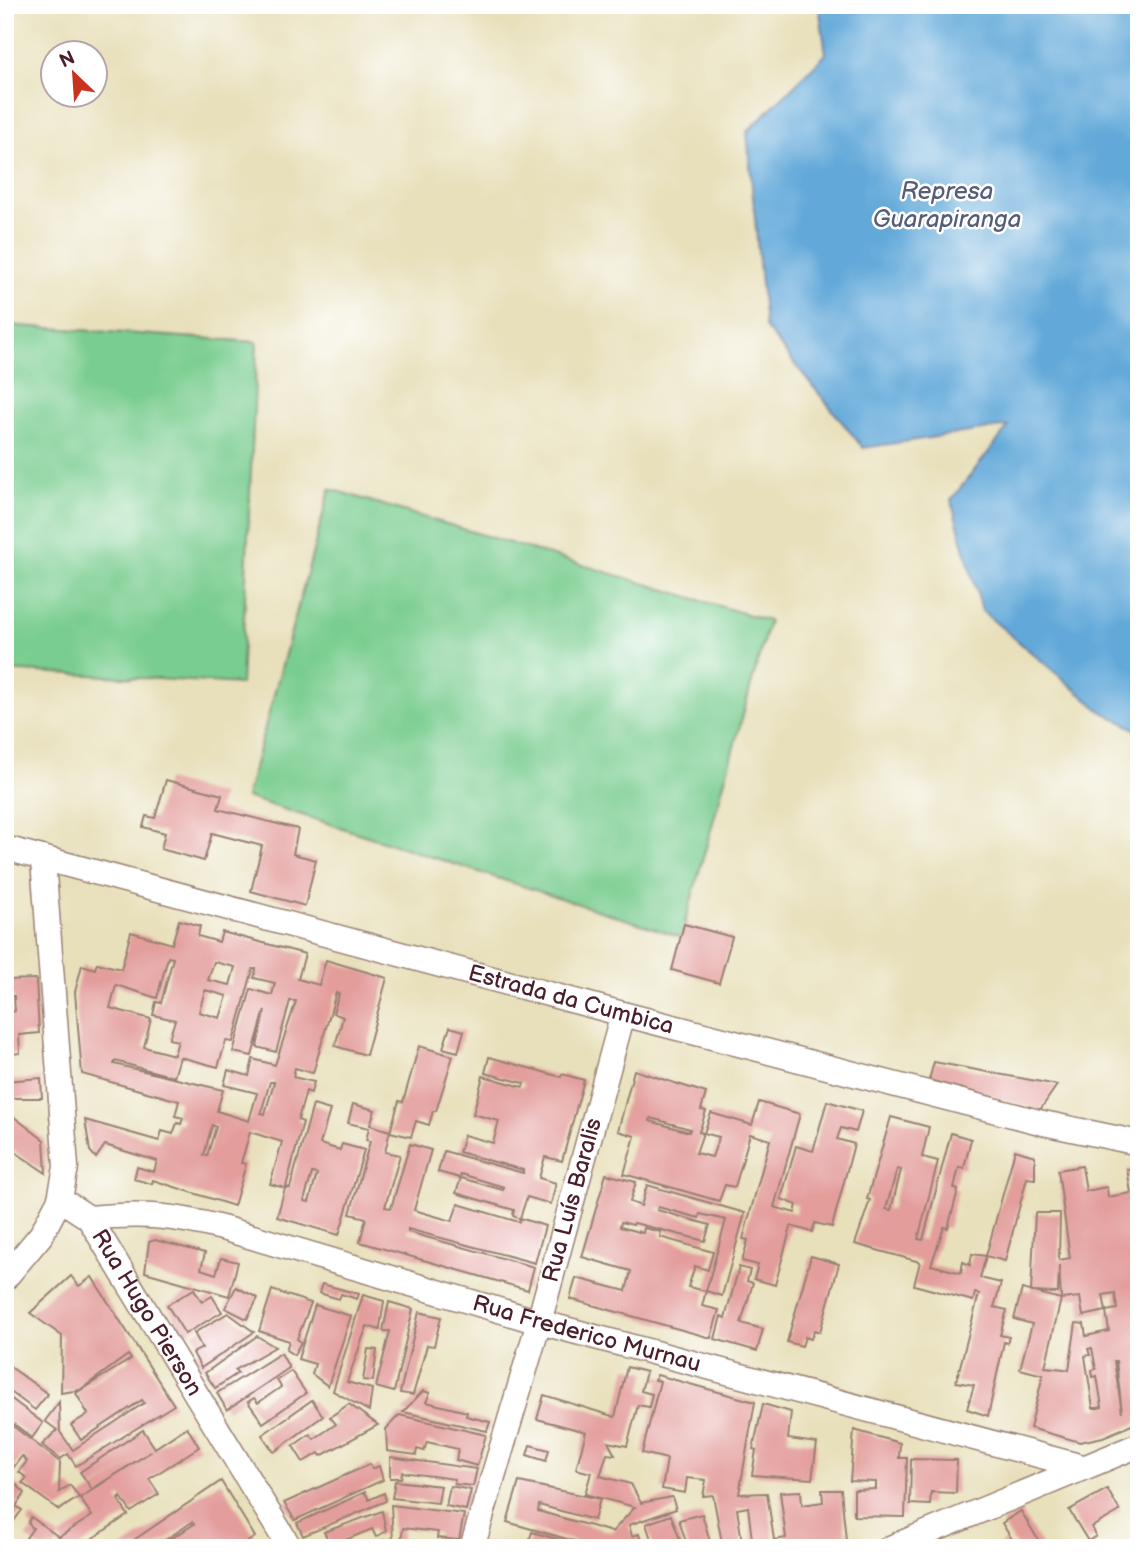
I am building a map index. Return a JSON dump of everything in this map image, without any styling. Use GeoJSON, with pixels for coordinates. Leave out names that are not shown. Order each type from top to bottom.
{"type":"FeatureCollection","features":[{"type":"Feature","properties":{"kind":"street","name":"Estrada da Cumbica"},"geometry":{"type":"LineString","coordinates":[[5,848],[622,1014],[1044,1123],[1139,1143]]}},
{"type":"Feature","properties":{"kind":"street"},"geometry":{"type":"LineString","coordinates":[[5,1278],[41,1235],[60,1199],[66,1167],[43,860]]}},
{"type":"Feature","properties":{"kind":"street","name":"Rua Luís Baralis"},"geometry":{"type":"LineString","coordinates":[[472,1548],[539,1322],[622,1014]]}},
{"type":"Feature","properties":{"kind":"street","name":"Rua Hugo Pierson"},"geometry":{"type":"LineString","coordinates":[[60,1199],[89,1218],[290,1548]]}},
{"type":"Feature","properties":{"kind":"street","name":"Rua Frederico Murnau"},"geometry":{"type":"LineString","coordinates":[[89,1218],[136,1214],[175,1216],[539,1322],[1083,1467]]}},
{"type":"Feature","properties":{"kind":"street"},"geometry":{"type":"LineString","coordinates":[[890,1548],[1139,1445]]}},
{"type":"Feature","properties":{"kind":"green space"},"geometry":{"type":"Polygon","coordinates":[[[5,325],[257,342],[241,684],[5,670],[5,325]]]}},
{"type":"Feature","properties":{"kind":"green space"},"geometry":{"type":"Polygon","coordinates":[[[330,489],[769,621],[681,937],[246,797],[330,489]]]}},
{"type":"Feature","properties":{"kind":"water","name":"Represa Guarapiranga"},"geometry":{"type":"Polygon","coordinates":[[[819,5],[1139,5],[1139,731],[1101,711],[982,611],[951,500],[1009,426],[863,448],[765,327],[747,132],[826,54],[819,5]]]}},
{"type":"Feature","properties":{"kind":"building"},"geometry":{"type":"Polygon","coordinates":[[[166,780],[222,795],[218,809],[298,829],[293,854],[316,860],[305,906],[251,891],[262,846],[212,833],[204,861],[161,849],[165,833],[143,827],[146,816],[155,818],[166,780]]]}},
{"type":"Feature","properties":{"kind":"building"},"geometry":{"type":"Polygon","coordinates":[[[179,920],[200,926],[198,936],[219,942],[222,932],[305,954],[298,979],[319,985],[326,960],[387,978],[366,1055],[335,1046],[343,1017],[333,1013],[339,994],[336,993],[313,1073],[295,1068],[293,1077],[314,1082],[311,1093],[306,1091],[298,1120],[303,1122],[286,1187],[290,1188],[313,1105],[330,1110],[320,1144],[340,1150],[342,1144],[364,1150],[339,1235],[277,1217],[285,1188],[270,1184],[282,1142],[250,1132],[241,1163],[246,1164],[234,1206],[153,1180],[152,1184],[134,1179],[137,1167],[154,1172],[157,1161],[105,1145],[96,1158],[90,1151],[85,1120],[159,1141],[162,1131],[173,1134],[177,1123],[181,1124],[183,1118],[175,1116],[179,1101],[82,1074],[75,992],[82,965],[95,969],[97,963],[121,969],[131,932],[172,944],[179,920]],[[168,957],[157,998],[116,985],[110,1008],[151,1019],[144,1047],[174,1055],[178,1041],[169,1039],[175,1020],[153,1015],[156,1002],[161,1003],[173,958],[168,957]],[[214,962],[208,980],[230,985],[235,967],[214,962]],[[253,969],[233,1042],[226,1041],[218,1067],[180,1057],[174,1077],[115,1061],[114,1064],[223,1090],[217,1111],[249,1121],[257,1093],[224,1085],[228,1070],[249,1076],[253,1059],[275,1065],[296,1001],[290,1001],[276,1052],[257,1047],[265,1010],[252,1056],[233,1052],[251,989],[272,995],[275,983],[254,978],[256,969],[253,969]],[[205,990],[199,1012],[220,1018],[227,996],[205,990]],[[270,1082],[261,1113],[265,1114],[274,1082],[270,1082]],[[212,1125],[204,1155],[207,1156],[216,1127],[212,1125]],[[312,1173],[304,1201],[309,1202],[317,1174],[312,1173]]]}},
{"type":"Feature","properties":{"kind":"building"},"geometry":{"type":"Polygon","coordinates":[[[684,924],[732,937],[719,983],[672,970],[684,924]]]}},
{"type":"Feature","properties":{"kind":"building"},"geometry":{"type":"Polygon","coordinates":[[[36,979],[39,1033],[19,1035],[20,1053],[5,1055],[5,1014],[15,1011],[14,996],[5,996],[5,980],[36,979]]]}},
{"type":"Feature","properties":{"kind":"building"},"geometry":{"type":"Polygon","coordinates":[[[450,1027],[464,1031],[458,1052],[443,1048],[450,1027]]]}},
{"type":"Feature","properties":{"kind":"building"},"geometry":{"type":"Polygon","coordinates":[[[419,1046],[453,1056],[429,1125],[416,1121],[411,1137],[390,1132],[399,1101],[403,1102],[419,1046]]]}},
{"type":"Feature","properties":{"kind":"building"},"geometry":{"type":"Polygon","coordinates":[[[489,1057],[561,1077],[562,1074],[584,1080],[562,1161],[545,1157],[539,1178],[556,1183],[551,1204],[527,1197],[520,1218],[545,1226],[535,1263],[408,1229],[408,1232],[534,1267],[528,1290],[360,1242],[366,1218],[350,1214],[370,1141],[366,1140],[369,1128],[348,1123],[353,1104],[375,1110],[370,1125],[390,1131],[385,1152],[400,1155],[385,1207],[391,1208],[410,1144],[431,1150],[414,1210],[452,1221],[458,1204],[519,1222],[520,1219],[513,1216],[514,1210],[456,1193],[461,1178],[503,1190],[504,1187],[461,1174],[460,1178],[438,1172],[444,1151],[523,1173],[523,1170],[459,1152],[464,1135],[493,1143],[499,1121],[473,1114],[483,1076],[523,1087],[524,1083],[485,1073],[489,1057]]]}},
{"type":"Feature","properties":{"kind":"building"},"geometry":{"type":"Polygon","coordinates":[[[934,1062],[1057,1085],[1040,1110],[929,1080],[934,1062]]]}},
{"type":"Feature","properties":{"kind":"building"},"geometry":{"type":"Polygon","coordinates":[[[634,1070],[706,1093],[701,1110],[706,1111],[699,1132],[703,1133],[696,1153],[712,1157],[719,1137],[704,1133],[711,1113],[752,1125],[759,1102],[800,1114],[774,1207],[795,1213],[797,1205],[781,1199],[796,1146],[813,1151],[827,1101],[862,1111],[856,1132],[841,1128],[837,1139],[854,1144],[832,1227],[815,1223],[812,1232],[791,1226],[775,1285],[754,1279],[758,1265],[742,1261],[748,1240],[743,1239],[770,1140],[750,1134],[735,1187],[725,1185],[719,1201],[624,1174],[635,1136],[618,1131],[634,1070]],[[651,1118],[650,1121],[689,1132],[690,1129],[651,1118]]]}},
{"type":"Feature","properties":{"kind":"building"},"geometry":{"type":"Polygon","coordinates":[[[41,1078],[42,1098],[9,1098],[5,1081],[41,1078]]]}},
{"type":"Feature","properties":{"kind":"building"},"geometry":{"type":"Polygon","coordinates":[[[5,1110],[44,1140],[46,1173],[5,1145],[5,1110]]]}},
{"type":"Feature","properties":{"kind":"building"},"geometry":{"type":"Polygon","coordinates":[[[891,1117],[929,1127],[922,1157],[938,1161],[918,1239],[923,1240],[951,1133],[971,1139],[964,1168],[959,1167],[954,1188],[958,1190],[948,1228],[944,1227],[931,1265],[961,1273],[963,1262],[970,1265],[972,1254],[986,1256],[980,1278],[1001,1283],[994,1307],[1007,1310],[1000,1335],[1009,1337],[1007,1343],[1004,1342],[988,1416],[967,1409],[974,1385],[956,1382],[979,1294],[975,1293],[973,1301],[914,1285],[920,1262],[855,1244],[870,1200],[867,1199],[891,1117]],[[897,1169],[886,1209],[891,1210],[901,1170],[897,1169]]]}},
{"type":"Feature","properties":{"kind":"building"},"geometry":{"type":"Polygon","coordinates":[[[1015,1150],[1035,1156],[1035,1179],[1027,1178],[1005,1261],[986,1256],[1015,1150]]]}},
{"type":"Feature","properties":{"kind":"building"},"geometry":{"type":"Polygon","coordinates":[[[1082,1166],[1086,1191],[1107,1187],[1108,1197],[1131,1193],[1127,1169],[1139,1171],[1139,1422],[1103,1437],[1080,1442],[1030,1428],[1043,1375],[1020,1369],[1032,1324],[1014,1319],[1022,1289],[1031,1291],[1035,1213],[1060,1213],[1059,1260],[1070,1258],[1058,1170],[1082,1166]],[[1059,1265],[1058,1293],[1034,1292],[1061,1299],[1059,1265]],[[1115,1293],[1103,1295],[1106,1311],[1117,1309],[1115,1293]],[[1080,1297],[1061,1299],[1045,1367],[1069,1370],[1076,1323],[1084,1324],[1086,1336],[1109,1331],[1106,1311],[1083,1316],[1080,1297]],[[1092,1348],[1088,1349],[1090,1355],[1085,1356],[1093,1408],[1098,1408],[1102,1407],[1097,1376],[1093,1377],[1092,1370],[1096,1369],[1092,1348]],[[1114,1361],[1122,1412],[1116,1361],[1114,1361]]]}},
{"type":"Feature","properties":{"kind":"building"},"geometry":{"type":"Polygon","coordinates":[[[606,1174],[636,1182],[630,1202],[641,1206],[647,1185],[745,1213],[722,1296],[706,1291],[702,1306],[719,1310],[711,1338],[570,1299],[576,1278],[626,1291],[631,1271],[582,1257],[606,1174]],[[658,1207],[657,1210],[710,1225],[705,1241],[621,1222],[620,1227],[643,1233],[644,1228],[661,1232],[660,1237],[713,1252],[708,1270],[695,1266],[688,1287],[706,1291],[726,1220],[700,1214],[699,1218],[658,1207]]]}},
{"type":"Feature","properties":{"kind":"building"},"geometry":{"type":"Polygon","coordinates":[[[155,1240],[205,1253],[201,1269],[216,1274],[221,1258],[238,1262],[229,1296],[145,1272],[149,1242],[155,1240]]]}},
{"type":"Feature","properties":{"kind":"building"},"geometry":{"type":"Polygon","coordinates":[[[811,1256],[839,1264],[820,1332],[814,1330],[811,1339],[805,1337],[802,1346],[787,1342],[811,1256]]]}},
{"type":"Feature","properties":{"kind":"building"},"geometry":{"type":"Polygon","coordinates":[[[739,1267],[750,1270],[747,1281],[753,1283],[741,1323],[763,1329],[757,1351],[715,1339],[721,1316],[725,1318],[739,1267]]]}},
{"type":"Feature","properties":{"kind":"building"},"geometry":{"type":"Polygon","coordinates":[[[71,1276],[79,1286],[92,1277],[174,1405],[76,1466],[68,1454],[60,1459],[42,1445],[57,1430],[45,1421],[59,1402],[60,1432],[73,1450],[144,1403],[142,1400],[81,1440],[71,1425],[88,1414],[76,1393],[131,1359],[128,1355],[80,1390],[61,1393],[62,1336],[30,1313],[71,1276]]]}},
{"type":"Feature","properties":{"kind":"building"},"geometry":{"type":"Polygon","coordinates":[[[322,1284],[359,1294],[357,1299],[341,1294],[339,1299],[319,1293],[322,1284]]]}},
{"type":"Feature","properties":{"kind":"building"},"geometry":{"type":"Polygon","coordinates":[[[236,1287],[258,1298],[247,1319],[225,1308],[236,1287]]]}},
{"type":"Feature","properties":{"kind":"building"},"geometry":{"type":"Polygon","coordinates":[[[194,1289],[202,1302],[212,1296],[222,1312],[185,1334],[167,1305],[194,1289]]]}},
{"type":"Feature","properties":{"kind":"building"},"geometry":{"type":"Polygon","coordinates":[[[272,1290],[311,1303],[297,1339],[301,1342],[294,1355],[286,1350],[289,1341],[259,1331],[272,1290]]]}},
{"type":"Feature","properties":{"kind":"building"},"geometry":{"type":"Polygon","coordinates":[[[363,1295],[384,1301],[380,1330],[367,1326],[347,1382],[372,1389],[369,1411],[333,1391],[363,1295]]]}},
{"type":"Feature","properties":{"kind":"building"},"geometry":{"type":"Polygon","coordinates":[[[389,1302],[413,1309],[394,1392],[376,1387],[390,1331],[383,1331],[389,1302]]]}},
{"type":"Feature","properties":{"kind":"building"},"geometry":{"type":"Polygon","coordinates":[[[315,1305],[351,1316],[328,1386],[312,1374],[315,1364],[298,1359],[315,1305]]]}},
{"type":"Feature","properties":{"kind":"building"},"geometry":{"type":"Polygon","coordinates":[[[419,1312],[441,1317],[434,1346],[427,1345],[413,1395],[400,1393],[419,1312]]]}},
{"type":"Feature","properties":{"kind":"building"},"geometry":{"type":"Polygon","coordinates":[[[228,1313],[254,1332],[201,1368],[193,1353],[202,1348],[194,1333],[228,1313]]]}},
{"type":"Feature","properties":{"kind":"building"},"geometry":{"type":"Polygon","coordinates":[[[257,1336],[275,1347],[235,1370],[238,1373],[215,1388],[205,1373],[257,1336]]]}},
{"type":"Feature","properties":{"kind":"building"},"geometry":{"type":"Polygon","coordinates":[[[368,1349],[377,1350],[373,1381],[363,1380],[368,1349]]]}},
{"type":"Feature","properties":{"kind":"building"},"geometry":{"type":"Polygon","coordinates":[[[281,1353],[289,1368],[227,1410],[217,1393],[281,1353]]]}},
{"type":"Feature","properties":{"kind":"building"},"geometry":{"type":"Polygon","coordinates":[[[5,1363],[48,1394],[35,1410],[5,1388],[5,1363]]]}},
{"type":"Feature","properties":{"kind":"building"},"geometry":{"type":"Polygon","coordinates":[[[627,1367],[646,1372],[641,1391],[652,1394],[649,1407],[638,1405],[627,1446],[608,1442],[615,1455],[607,1454],[600,1476],[631,1484],[641,1503],[672,1497],[676,1509],[629,1525],[632,1536],[639,1534],[643,1548],[601,1548],[600,1545],[598,1548],[507,1522],[519,1482],[600,1499],[594,1520],[539,1505],[538,1511],[612,1532],[635,1507],[585,1494],[591,1473],[576,1469],[586,1432],[537,1419],[544,1395],[615,1417],[627,1367]]]}},
{"type":"Feature","properties":{"kind":"building"},"geometry":{"type":"Polygon","coordinates":[[[291,1371],[306,1393],[263,1423],[248,1402],[254,1398],[258,1403],[281,1387],[277,1380],[291,1371]]]}},
{"type":"Feature","properties":{"kind":"building"},"geometry":{"type":"Polygon","coordinates":[[[657,1375],[755,1402],[739,1494],[767,1493],[774,1540],[786,1538],[780,1492],[801,1491],[802,1505],[823,1502],[822,1490],[841,1490],[846,1540],[827,1542],[827,1548],[753,1548],[748,1507],[737,1509],[743,1548],[723,1548],[713,1495],[703,1496],[706,1480],[687,1478],[685,1493],[662,1489],[667,1459],[642,1453],[660,1381],[655,1380],[657,1375]]]}},
{"type":"Feature","properties":{"kind":"building"},"geometry":{"type":"Polygon","coordinates":[[[423,1391],[430,1393],[426,1402],[467,1412],[466,1416],[490,1422],[487,1431],[403,1412],[423,1391]]]}},
{"type":"Feature","properties":{"kind":"building"},"geometry":{"type":"Polygon","coordinates":[[[5,1394],[43,1423],[32,1438],[5,1417],[5,1394]]]}},
{"type":"Feature","properties":{"kind":"building"},"geometry":{"type":"Polygon","coordinates":[[[312,1400],[323,1416],[274,1452],[262,1435],[312,1400]]]}},
{"type":"Feature","properties":{"kind":"building"},"geometry":{"type":"Polygon","coordinates":[[[349,1404],[378,1425],[321,1456],[319,1453],[303,1462],[293,1446],[310,1434],[314,1439],[336,1424],[330,1417],[349,1404]]]}},
{"type":"Feature","properties":{"kind":"building"},"geometry":{"type":"Polygon","coordinates":[[[763,1404],[791,1412],[788,1439],[817,1443],[812,1479],[752,1475],[756,1450],[753,1449],[763,1404]]]}},
{"type":"Feature","properties":{"kind":"building"},"geometry":{"type":"Polygon","coordinates":[[[399,1415],[486,1435],[477,1466],[456,1460],[458,1449],[427,1442],[424,1451],[417,1449],[416,1455],[387,1451],[386,1429],[399,1415]]]}},
{"type":"Feature","properties":{"kind":"building"},"geometry":{"type":"Polygon","coordinates":[[[5,1420],[60,1462],[59,1492],[70,1485],[79,1497],[59,1510],[22,1483],[27,1478],[19,1472],[27,1461],[22,1456],[10,1472],[5,1468],[5,1420]]]}},
{"type":"Feature","properties":{"kind":"building"},"geometry":{"type":"Polygon","coordinates":[[[187,1427],[199,1447],[149,1479],[159,1494],[131,1512],[121,1497],[118,1499],[128,1515],[78,1548],[65,1548],[59,1537],[92,1516],[80,1498],[152,1451],[92,1489],[80,1472],[143,1430],[155,1448],[187,1427]]]}},
{"type":"Feature","properties":{"kind":"building"},"geometry":{"type":"Polygon","coordinates":[[[854,1430],[900,1443],[899,1458],[907,1458],[905,1517],[854,1516],[854,1490],[876,1489],[876,1482],[850,1481],[854,1430]]]}},
{"type":"Feature","properties":{"kind":"building"},"geometry":{"type":"Polygon","coordinates":[[[530,1445],[549,1450],[546,1461],[527,1455],[530,1445]]]}},
{"type":"Feature","properties":{"kind":"building"},"geometry":{"type":"Polygon","coordinates":[[[390,1457],[477,1469],[473,1486],[454,1484],[455,1479],[402,1472],[401,1478],[390,1478],[390,1457]]]}},
{"type":"Feature","properties":{"kind":"building"},"geometry":{"type":"Polygon","coordinates":[[[911,1459],[957,1460],[956,1493],[931,1492],[930,1505],[910,1504],[911,1459]]]}},
{"type":"Feature","properties":{"kind":"building"},"geometry":{"type":"Polygon","coordinates":[[[370,1464],[372,1469],[379,1466],[383,1480],[295,1520],[284,1503],[370,1464]]]}},
{"type":"Feature","properties":{"kind":"building"},"geometry":{"type":"Polygon","coordinates":[[[5,1474],[25,1493],[16,1506],[22,1510],[10,1526],[5,1522],[5,1474]]]}},
{"type":"Feature","properties":{"kind":"building"},"geometry":{"type":"Polygon","coordinates":[[[221,1481],[255,1537],[238,1548],[164,1548],[162,1545],[194,1524],[192,1522],[154,1548],[122,1548],[221,1481]]]}},
{"type":"Feature","properties":{"kind":"building"},"geometry":{"type":"Polygon","coordinates":[[[395,1481],[441,1486],[438,1503],[392,1498],[395,1481]]]}},
{"type":"Feature","properties":{"kind":"building"},"geometry":{"type":"Polygon","coordinates":[[[450,1486],[471,1490],[466,1510],[446,1506],[450,1486]]]}},
{"type":"Feature","properties":{"kind":"building"},"geometry":{"type":"Polygon","coordinates":[[[1107,1489],[1120,1511],[1092,1527],[1096,1536],[1088,1541],[1069,1510],[1107,1489]]]}},
{"type":"Feature","properties":{"kind":"building"},"geometry":{"type":"Polygon","coordinates":[[[365,1492],[369,1500],[384,1493],[386,1501],[303,1536],[297,1523],[365,1492]]]}},
{"type":"Feature","properties":{"kind":"building"},"geometry":{"type":"Polygon","coordinates":[[[391,1505],[464,1514],[459,1540],[437,1538],[438,1532],[403,1528],[401,1541],[393,1541],[391,1505]]]}},
{"type":"Feature","properties":{"kind":"building"},"geometry":{"type":"Polygon","coordinates":[[[382,1511],[386,1531],[376,1537],[372,1529],[331,1546],[324,1532],[382,1511]]]}},
{"type":"Feature","properties":{"kind":"building"},"geometry":{"type":"Polygon","coordinates":[[[1021,1511],[1043,1548],[1017,1548],[1002,1523],[1021,1511]]]}},
{"type":"Feature","properties":{"kind":"building"},"geometry":{"type":"Polygon","coordinates":[[[702,1514],[712,1548],[688,1548],[679,1520],[702,1514]]]}},
{"type":"Feature","properties":{"kind":"building"},"geometry":{"type":"Polygon","coordinates":[[[671,1515],[683,1548],[654,1548],[646,1524],[671,1515]]]}},
{"type":"Feature","properties":{"kind":"building"},"geometry":{"type":"Polygon","coordinates":[[[31,1517],[59,1537],[55,1548],[40,1548],[26,1538],[33,1528],[28,1523],[31,1517]]]}},
{"type":"Feature","properties":{"kind":"building"},"geometry":{"type":"Polygon","coordinates":[[[532,1532],[584,1547],[584,1548],[527,1548],[532,1532]]]}},
{"type":"Feature","properties":{"kind":"building"},"geometry":{"type":"Polygon","coordinates":[[[383,1540],[385,1548],[362,1548],[362,1547],[383,1540]]]}},
{"type":"Feature","properties":{"kind":"building"},"geometry":{"type":"Polygon","coordinates":[[[1006,1541],[1010,1548],[994,1548],[1006,1541]]]}}]}
